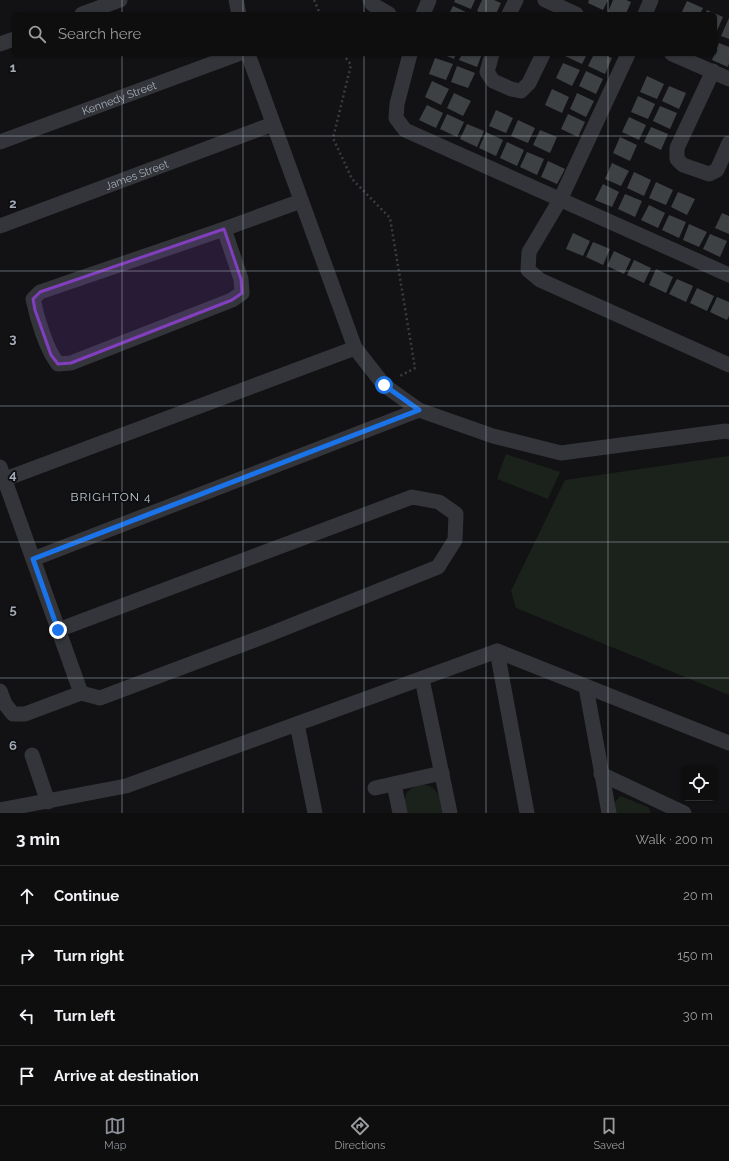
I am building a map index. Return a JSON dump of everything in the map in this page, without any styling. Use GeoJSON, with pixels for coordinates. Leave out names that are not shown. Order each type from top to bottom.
{"type":"FeatureCollection","features":[{"type":"Feature","properties":{"kind":"street"},"geometry":{"type":"LineString","coordinates":[[87,12],[120,0]]}},
{"type":"Feature","properties":{"kind":"street"},"geometry":{"type":"LineString","coordinates":[[236,0],[239,12]]}},
{"type":"Feature","properties":{"kind":"street"},"geometry":{"type":"LineString","coordinates":[[370,0],[372,4],[386,12]]}},
{"type":"Feature","properties":{"kind":"street"},"geometry":{"type":"LineString","coordinates":[[424,12],[429,0]]}},
{"type":"Feature","properties":{"kind":"street"},"geometry":{"type":"LineString","coordinates":[[510,12],[516,0]]}},
{"type":"Feature","properties":{"kind":"street"},"geometry":{"type":"LineString","coordinates":[[545,0],[567,12]]}},
{"type":"Feature","properties":{"kind":"street"},"geometry":{"type":"LineString","coordinates":[[646,12],[650,0]]}},
{"type":"Feature","properties":{"kind":"street"},"geometry":{"type":"LineString","coordinates":[[0,44],[12,40]]}},
{"type":"Feature","properties":{"kind":"street","name":"Kennedy Street"},"geometry":{"type":"LineString","coordinates":[[0,142],[233,56]]}},
{"type":"Feature","properties":{"kind":"street"},"geometry":{"type":"LineString","coordinates":[[249,56],[355,348],[384,385],[419,410],[493,436],[560,453],[726,431],[729,432]]}},
{"type":"Feature","properties":{"kind":"street"},"geometry":{"type":"LineString","coordinates":[[409,56],[397,104],[396,118],[405,130],[729,275]]}},
{"type":"Feature","properties":{"kind":"street"},"geometry":{"type":"LineString","coordinates":[[491,56],[487,72],[493,81],[511,89],[521,91],[529,83],[542,56]]}},
{"type":"Feature","properties":{"kind":"street"},"geometry":{"type":"LineString","coordinates":[[627,56],[560,200],[529,252],[528,270],[540,280],[728,360]]}},
{"type":"Feature","properties":{"kind":"street"},"geometry":{"type":"LineString","coordinates":[[677,56],[729,79]]}},
{"type":"Feature","properties":{"kind":"street"},"geometry":{"type":"LineString","coordinates":[[713,71],[677,148],[677,159],[683,165],[709,174],[718,170],[729,143]]}},
{"type":"Feature","properties":{"kind":"street","name":"James Street"},"geometry":{"type":"LineString","coordinates":[[0,226],[273,124]]}},
{"type":"Feature","properties":{"kind":"street"},"geometry":{"type":"LineString","coordinates":[[224,229],[241,279],[242,293],[232,300],[70,363],[58,364],[51,355],[35,310],[33,299],[40,292],[301,201]]}},
{"type":"Feature","properties":{"kind":"street"},"geometry":{"type":"LineString","coordinates":[[80,693],[2,476],[355,348]]}},
{"type":"Feature","properties":{"kind":"street"},"geometry":{"type":"LineString","coordinates":[[33,559],[419,410]]}},
{"type":"Feature","properties":{"kind":"street"},"geometry":{"type":"LineString","coordinates":[[0,690],[5,704],[13,714],[25,714],[80,693],[100,698],[266,636],[438,567],[455,540],[456,514],[439,502],[412,497],[58,630]]}},
{"type":"Feature","properties":{"kind":"street"},"geometry":{"type":"LineString","coordinates":[[497,651],[527,813]]}},
{"type":"Feature","properties":{"kind":"street"},"geometry":{"type":"LineString","coordinates":[[0,810],[126,786],[497,651],[729,743]]}},
{"type":"Feature","properties":{"kind":"street"},"geometry":{"type":"LineString","coordinates":[[422,678],[450,813]]}},
{"type":"Feature","properties":{"kind":"street"},"geometry":{"type":"LineString","coordinates":[[586,687],[609,813]]}},
{"type":"Feature","properties":{"kind":"street"},"geometry":{"type":"LineString","coordinates":[[296,724],[315,813]]}},
{"type":"Feature","properties":{"kind":"street"},"geometry":{"type":"LineString","coordinates":[[32,755],[48,802]]}},
{"type":"Feature","properties":{"kind":"street"},"geometry":{"type":"LineString","coordinates":[[375,788],[442,773]]}},
{"type":"Feature","properties":{"kind":"street"},"geometry":{"type":"LineString","coordinates":[[601,774],[665,809],[684,813]]}},
{"type":"Feature","properties":{"kind":"street"},"geometry":{"type":"LineString","coordinates":[[394,784],[400,813]]}},
{"type":"Feature","properties":{"kind":"path"},"geometry":{"type":"LineString","coordinates":[[314,0],[319,12]]}},
{"type":"Feature","properties":{"kind":"path"},"geometry":{"type":"LineString","coordinates":[[344,56],[351,65],[333,138],[352,179],[390,218],[414,368],[384,385]]}},
{"type":"Feature","properties":{"kind":"highlighted area"},"geometry":{"type":"Polygon","coordinates":[[[224,229],[241,279],[242,293],[232,300],[71,363],[58,364],[51,355],[35,310],[33,299],[40,292],[224,229]]]}},
{"type":"Feature","properties":{"kind":"shaded area"},"geometry":{"type":"Polygon","coordinates":[[[506,454],[560,472],[548,499],[497,479],[506,454]]]}},
{"type":"Feature","properties":{"kind":"shaded area"},"geometry":{"type":"Polygon","coordinates":[[[729,456],[729,695],[516,608],[511,591],[565,480],[729,456]]]}},
{"type":"Feature","properties":{"kind":"shaded area"},"geometry":{"type":"Polygon","coordinates":[[[422,784],[428,785],[438,794],[442,813],[407,813],[405,802],[406,794],[416,786],[422,784]]]}},
{"type":"Feature","properties":{"kind":"shaded area"},"geometry":{"type":"Polygon","coordinates":[[[620,796],[648,807],[651,813],[613,813],[613,805],[620,796]]]}},
{"type":"Feature","properties":{"kind":"building"},"geometry":{"type":"Polygon","coordinates":[[[455,0],[475,0],[471,9],[454,2],[455,0]]]}},
{"type":"Feature","properties":{"kind":"building"},"geometry":{"type":"Polygon","coordinates":[[[482,0],[494,0],[501,3],[497,12],[477,11],[482,0]]]}},
{"type":"Feature","properties":{"kind":"building"},"geometry":{"type":"Polygon","coordinates":[[[589,0],[608,0],[603,10],[588,3],[589,0]]]}},
{"type":"Feature","properties":{"kind":"building"},"geometry":{"type":"Polygon","coordinates":[[[613,0],[626,0],[631,2],[627,12],[608,12],[613,0]]]}},
{"type":"Feature","properties":{"kind":"building"},"geometry":{"type":"Polygon","coordinates":[[[687,1],[703,8],[701,12],[682,12],[687,1]]]}},
{"type":"Feature","properties":{"kind":"building"},"geometry":{"type":"Polygon","coordinates":[[[453,6],[466,12],[450,12],[453,6]]]}},
{"type":"Feature","properties":{"kind":"building"},"geometry":{"type":"Polygon","coordinates":[[[717,14],[723,17],[717,30],[717,14]]]}},
{"type":"Feature","properties":{"kind":"building"},"geometry":{"type":"Polygon","coordinates":[[[729,18],[729,39],[721,36],[729,18]]]}},
{"type":"Feature","properties":{"kind":"building"},"geometry":{"type":"Polygon","coordinates":[[[719,43],[729,47],[728,67],[712,60],[714,56],[717,56],[717,48],[719,43]]]}},
{"type":"Feature","properties":{"kind":"building"},"geometry":{"type":"Polygon","coordinates":[[[447,56],[455,56],[454,59],[447,56]]]}},
{"type":"Feature","properties":{"kind":"building"},"geometry":{"type":"Polygon","coordinates":[[[461,56],[481,56],[477,67],[459,60],[461,56]]]}},
{"type":"Feature","properties":{"kind":"building"},"geometry":{"type":"Polygon","coordinates":[[[565,56],[586,56],[582,64],[565,56]]]}},
{"type":"Feature","properties":{"kind":"building"},"geometry":{"type":"Polygon","coordinates":[[[593,56],[607,56],[612,58],[605,74],[588,66],[593,56]]]}},
{"type":"Feature","properties":{"kind":"building"},"geometry":{"type":"Polygon","coordinates":[[[435,58],[453,64],[446,80],[429,74],[435,58]]]}},
{"type":"Feature","properties":{"kind":"building"},"geometry":{"type":"Polygon","coordinates":[[[563,63],[580,70],[572,86],[556,78],[563,63]]]}},
{"type":"Feature","properties":{"kind":"building"},"geometry":{"type":"Polygon","coordinates":[[[457,66],[475,73],[468,88],[451,82],[457,66]]]}},
{"type":"Feature","properties":{"kind":"building"},"geometry":{"type":"Polygon","coordinates":[[[586,71],[603,79],[596,94],[579,86],[586,71]]]}},
{"type":"Feature","properties":{"kind":"building"},"geometry":{"type":"Polygon","coordinates":[[[647,76],[664,84],[657,99],[640,92],[647,76]]]}},
{"type":"Feature","properties":{"kind":"building"},"geometry":{"type":"Polygon","coordinates":[[[432,81],[449,89],[441,105],[425,97],[432,81]]]}},
{"type":"Feature","properties":{"kind":"building"},"geometry":{"type":"Polygon","coordinates":[[[669,86],[686,93],[679,109],[662,101],[669,86]]]}},
{"type":"Feature","properties":{"kind":"building"},"geometry":{"type":"Polygon","coordinates":[[[552,89],[569,97],[562,113],[545,105],[552,89]]]}},
{"type":"Feature","properties":{"kind":"building"},"geometry":{"type":"Polygon","coordinates":[[[454,93],[471,101],[463,116],[447,108],[454,93]]]}},
{"type":"Feature","properties":{"kind":"building"},"geometry":{"type":"Polygon","coordinates":[[[577,93],[594,101],[586,117],[570,109],[577,93]]]}},
{"type":"Feature","properties":{"kind":"building"},"geometry":{"type":"Polygon","coordinates":[[[638,96],[655,104],[648,119],[631,112],[638,96]]]}},
{"type":"Feature","properties":{"kind":"building"},"geometry":{"type":"Polygon","coordinates":[[[427,105],[443,113],[436,128],[419,120],[427,105]]]}},
{"type":"Feature","properties":{"kind":"building"},"geometry":{"type":"Polygon","coordinates":[[[660,106],[677,113],[670,129],[653,121],[660,106]]]}},
{"type":"Feature","properties":{"kind":"building"},"geometry":{"type":"Polygon","coordinates":[[[496,110],[513,118],[506,133],[489,126],[496,110]]]}},
{"type":"Feature","properties":{"kind":"building"},"geometry":{"type":"Polygon","coordinates":[[[447,114],[464,122],[457,137],[440,129],[447,114]]]}},
{"type":"Feature","properties":{"kind":"building"},"geometry":{"type":"Polygon","coordinates":[[[568,114],[585,122],[578,137],[561,129],[568,114]]]}},
{"type":"Feature","properties":{"kind":"building"},"geometry":{"type":"Polygon","coordinates":[[[629,117],[646,125],[639,140],[622,132],[629,117]]]}},
{"type":"Feature","properties":{"kind":"building"},"geometry":{"type":"Polygon","coordinates":[[[518,120],[535,128],[528,143],[511,136],[518,120]]]}},
{"type":"Feature","properties":{"kind":"building"},"geometry":{"type":"Polygon","coordinates":[[[467,124],[484,131],[477,147],[460,139],[467,124]]]}},
{"type":"Feature","properties":{"kind":"building"},"geometry":{"type":"Polygon","coordinates":[[[651,127],[668,134],[661,150],[644,142],[651,127]]]}},
{"type":"Feature","properties":{"kind":"building"},"geometry":{"type":"Polygon","coordinates":[[[540,130],[557,137],[550,153],[533,145],[540,130]]]}},
{"type":"Feature","properties":{"kind":"building"},"geometry":{"type":"Polygon","coordinates":[[[486,132],[503,140],[496,156],[479,148],[486,132]]]}},
{"type":"Feature","properties":{"kind":"building"},"geometry":{"type":"Polygon","coordinates":[[[620,137],[637,145],[630,161],[613,153],[620,137]]]}},
{"type":"Feature","properties":{"kind":"building"},"geometry":{"type":"Polygon","coordinates":[[[507,142],[524,150],[517,166],[500,158],[507,142]]]}},
{"type":"Feature","properties":{"kind":"building"},"geometry":{"type":"Polygon","coordinates":[[[527,152],[544,159],[537,175],[520,167],[527,152]]]}},
{"type":"Feature","properties":{"kind":"building"},"geometry":{"type":"Polygon","coordinates":[[[548,161],[565,169],[557,184],[541,177],[548,161]]]}},
{"type":"Feature","properties":{"kind":"building"},"geometry":{"type":"Polygon","coordinates":[[[612,163],[629,171],[621,186],[605,179],[612,163]]]}},
{"type":"Feature","properties":{"kind":"building"},"geometry":{"type":"Polygon","coordinates":[[[634,172],[651,180],[644,196],[627,188],[634,172]]]}},
{"type":"Feature","properties":{"kind":"building"},"geometry":{"type":"Polygon","coordinates":[[[656,182],[673,190],[666,205],[649,198],[656,182]]]}},
{"type":"Feature","properties":{"kind":"building"},"geometry":{"type":"Polygon","coordinates":[[[603,184],[619,192],[612,207],[595,200],[603,184]]]}},
{"type":"Feature","properties":{"kind":"building"},"geometry":{"type":"Polygon","coordinates":[[[678,192],[695,199],[687,215],[671,207],[678,192]]]}},
{"type":"Feature","properties":{"kind":"building"},"geometry":{"type":"Polygon","coordinates":[[[625,194],[642,201],[635,217],[618,209],[625,194]]]}},
{"type":"Feature","properties":{"kind":"building"},"geometry":{"type":"Polygon","coordinates":[[[649,205],[665,213],[658,228],[641,220],[649,205]]]}},
{"type":"Feature","properties":{"kind":"building"},"geometry":{"type":"Polygon","coordinates":[[[722,213],[729,216],[729,234],[715,228],[722,213]]]}},
{"type":"Feature","properties":{"kind":"building"},"geometry":{"type":"Polygon","coordinates":[[[669,215],[686,222],[679,238],[662,230],[669,215]]]}},
{"type":"Feature","properties":{"kind":"building"},"geometry":{"type":"Polygon","coordinates":[[[689,224],[707,232],[699,247],[683,240],[689,224]]]}},
{"type":"Feature","properties":{"kind":"building"},"geometry":{"type":"Polygon","coordinates":[[[573,233],[590,241],[583,256],[566,249],[573,233]]]}},
{"type":"Feature","properties":{"kind":"building"},"geometry":{"type":"Polygon","coordinates":[[[710,234],[727,241],[720,257],[703,249],[710,234]]]}},
{"type":"Feature","properties":{"kind":"building"},"geometry":{"type":"Polygon","coordinates":[[[593,242],[610,249],[603,265],[586,257],[593,242]]]}},
{"type":"Feature","properties":{"kind":"building"},"geometry":{"type":"Polygon","coordinates":[[[614,251],[631,259],[624,274],[607,266],[614,251]]]}},
{"type":"Feature","properties":{"kind":"building"},"geometry":{"type":"Polygon","coordinates":[[[634,260],[651,268],[644,283],[627,275],[634,260]]]}},
{"type":"Feature","properties":{"kind":"building"},"geometry":{"type":"Polygon","coordinates":[[[656,269],[673,277],[666,293],[649,285],[656,269]]]}},
{"type":"Feature","properties":{"kind":"building"},"geometry":{"type":"Polygon","coordinates":[[[677,279],[693,286],[686,302],[669,294],[677,279]]]}},
{"type":"Feature","properties":{"kind":"building"},"geometry":{"type":"Polygon","coordinates":[[[697,288],[714,296],[707,311],[690,303],[697,288]]]}},
{"type":"Feature","properties":{"kind":"building"},"geometry":{"type":"Polygon","coordinates":[[[717,297],[729,302],[729,316],[727,320],[710,312],[717,297]]]}},
{"type":"Feature","properties":{"kind":"district","name":"BRIGHTON 4"},"geometry":{"type":"Point","coordinates":[111,497]}},
{"type":"Feature","properties":{"kind":"route"},"geometry":{"type":"LineString","coordinates":[[58,630],[33,559],[419,410],[384,385]]}}]}
